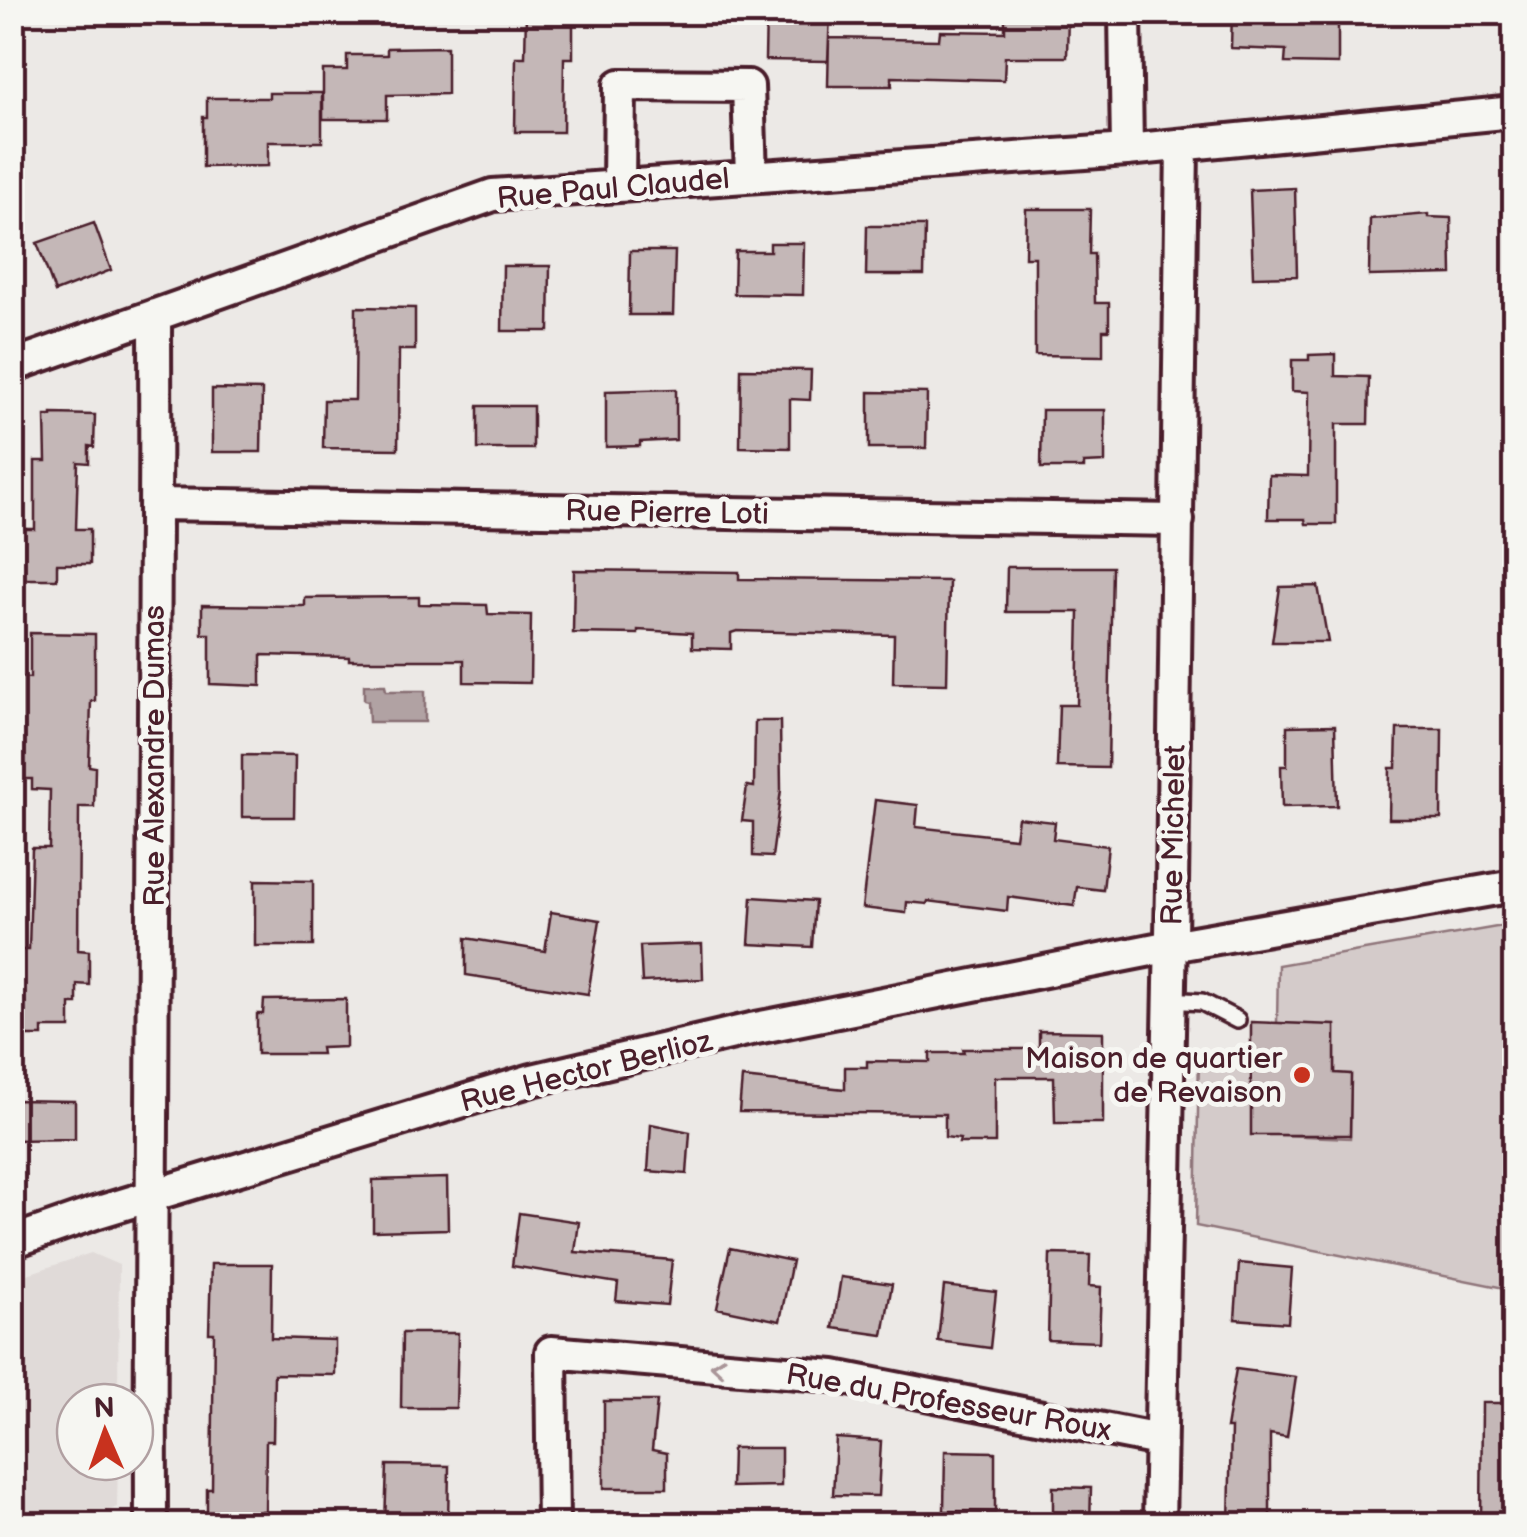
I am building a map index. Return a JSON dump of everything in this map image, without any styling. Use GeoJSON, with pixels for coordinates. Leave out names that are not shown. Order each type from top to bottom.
{"type":"FeatureCollection","features":[{"type":"Feature","properties":{"kind":"street"},"geometry":{"type":"LineString","coordinates":[[1126,12],[1127,150]]}},
{"type":"Feature","properties":{"kind":"street"},"geometry":{"type":"LineString","coordinates":[[618,186],[620,85],[748,86],[751,176]]}},
{"type":"Feature","properties":{"kind":"street","name":"Rue Paul Claudel"},"geometry":{"type":"LineString","coordinates":[[12,366],[493,195],[1127,150],[1514,112]]}},
{"type":"Feature","properties":{"kind":"street","name":"Rue Michelet"},"geometry":{"type":"LineString","coordinates":[[1159,1524],[1182,145]]}},
{"type":"Feature","properties":{"kind":"street","name":"Rue Alexandre Dumas"},"geometry":{"type":"LineString","coordinates":[[150,1524],[154,315]]}},
{"type":"Feature","properties":{"kind":"street","name":"Rue Pierre Loti"},"geometry":{"type":"LineString","coordinates":[[156,504],[1178,520]]}},
{"type":"Feature","properties":{"kind":"street","name":"Rue Hector Berlioz"},"geometry":{"type":"LineString","coordinates":[[12,1242],[532,1080],[751,1029],[1171,946],[1514,886]]}},
{"type":"Feature","properties":{"kind":"street","name":"Rue du Professeur Roux"},"geometry":{"type":"LineString","coordinates":[[553,1524],[551,1352],[834,1376],[1159,1440]]}},
{"type":"Feature","properties":{"kind":"lane"},"geometry":{"type":"LineString","coordinates":[[1169,1000],[1202,1002],[1237,1020]]}},
{"type":"Feature","properties":{"kind":"shaded area"},"geometry":{"type":"Polygon","coordinates":[[[364,685],[385,685],[386,691],[425,691],[425,722],[369,722],[364,685]]]}},
{"type":"Feature","properties":{"kind":"shaded area"},"geometry":{"type":"Polygon","coordinates":[[[1514,924],[1514,1290],[1196,1226],[1199,1054],[1252,1053],[1281,1135],[1350,1138],[1351,1075],[1335,1073],[1335,1026],[1277,1023],[1278,965],[1514,924]]]}},
{"type":"Feature","properties":{"kind":"shaded area"},"geometry":{"type":"Polygon","coordinates":[[[91,1253],[119,1265],[118,1382],[55,1382],[55,1482],[118,1482],[117,1507],[99,1515],[98,1524],[13,1524],[13,1279],[91,1253]]]}},
{"type":"Feature","properties":{"kind":"building"},"geometry":{"type":"Polygon","coordinates":[[[526,12],[573,12],[573,58],[564,58],[563,132],[515,132],[516,57],[525,57],[526,12]]]}},
{"type":"Feature","properties":{"kind":"building"},"geometry":{"type":"Polygon","coordinates":[[[1005,12],[1068,12],[1067,57],[1005,57],[1004,80],[892,77],[892,86],[828,86],[829,38],[939,40],[940,31],[1005,32],[1005,12]]]}},
{"type":"Feature","properties":{"kind":"building"},"geometry":{"type":"Polygon","coordinates":[[[1232,12],[1338,15],[1338,64],[1285,63],[1286,50],[1231,48],[1232,12]]]}},
{"type":"Feature","properties":{"kind":"building"},"geometry":{"type":"Polygon","coordinates":[[[766,13],[830,13],[828,61],[765,60],[766,13]]]}},
{"type":"Feature","properties":{"kind":"building"},"geometry":{"type":"Polygon","coordinates":[[[447,47],[447,94],[387,95],[387,119],[323,119],[323,70],[347,70],[347,55],[387,55],[387,48],[447,47]]]}},
{"type":"Feature","properties":{"kind":"building"},"geometry":{"type":"Polygon","coordinates":[[[269,93],[322,93],[322,142],[268,142],[268,166],[203,167],[207,98],[269,98],[269,93]]]}},
{"type":"Feature","properties":{"kind":"building"},"geometry":{"type":"Polygon","coordinates":[[[1295,188],[1297,276],[1253,277],[1250,190],[1295,188]]]}},
{"type":"Feature","properties":{"kind":"building"},"geometry":{"type":"Polygon","coordinates":[[[1026,209],[1090,209],[1089,254],[1094,254],[1095,303],[1109,303],[1109,330],[1103,330],[1103,356],[1035,355],[1035,257],[1025,257],[1026,209]]]}},
{"type":"Feature","properties":{"kind":"building"},"geometry":{"type":"Polygon","coordinates":[[[1428,214],[1451,218],[1452,274],[1369,276],[1370,219],[1428,214]]]}},
{"type":"Feature","properties":{"kind":"building"},"geometry":{"type":"Polygon","coordinates":[[[94,223],[111,270],[55,292],[37,243],[94,223]]]}},
{"type":"Feature","properties":{"kind":"building"},"geometry":{"type":"Polygon","coordinates":[[[867,226],[925,226],[924,275],[866,275],[867,226]]]}},
{"type":"Feature","properties":{"kind":"building"},"geometry":{"type":"Polygon","coordinates":[[[770,243],[804,243],[803,295],[734,294],[735,251],[770,251],[770,243]]]}},
{"type":"Feature","properties":{"kind":"building"},"geometry":{"type":"Polygon","coordinates":[[[630,251],[675,251],[673,315],[629,315],[630,251]]]}},
{"type":"Feature","properties":{"kind":"building"},"geometry":{"type":"Polygon","coordinates":[[[503,266],[550,266],[549,331],[502,331],[503,266]]]}},
{"type":"Feature","properties":{"kind":"building"},"geometry":{"type":"Polygon","coordinates":[[[356,307],[415,308],[415,350],[399,350],[398,449],[323,448],[324,400],[355,400],[356,307]]]}},
{"type":"Feature","properties":{"kind":"building"},"geometry":{"type":"Polygon","coordinates":[[[1335,354],[1335,376],[1369,377],[1368,424],[1336,424],[1336,524],[1268,519],[1269,475],[1308,476],[1309,392],[1292,391],[1292,360],[1335,354]]]}},
{"type":"Feature","properties":{"kind":"building"},"geometry":{"type":"Polygon","coordinates":[[[741,369],[811,370],[810,400],[790,399],[790,448],[740,447],[741,369]]]}},
{"type":"Feature","properties":{"kind":"building"},"geometry":{"type":"Polygon","coordinates":[[[212,389],[262,390],[261,452],[212,452],[212,389]]]}},
{"type":"Feature","properties":{"kind":"building"},"geometry":{"type":"Polygon","coordinates":[[[676,389],[676,440],[606,447],[606,391],[676,389]]]}},
{"type":"Feature","properties":{"kind":"building"},"geometry":{"type":"Polygon","coordinates":[[[869,392],[927,393],[926,448],[869,448],[869,392]]]}},
{"type":"Feature","properties":{"kind":"building"},"geometry":{"type":"Polygon","coordinates":[[[478,406],[533,406],[533,449],[478,449],[478,406]]]}},
{"type":"Feature","properties":{"kind":"building"},"geometry":{"type":"Polygon","coordinates":[[[1042,410],[1105,410],[1105,462],[1084,463],[1084,468],[1041,468],[1042,410]]]}},
{"type":"Feature","properties":{"kind":"building"},"geometry":{"type":"Polygon","coordinates":[[[95,415],[89,463],[78,462],[76,529],[90,529],[90,564],[57,564],[57,579],[19,579],[19,529],[35,529],[35,461],[46,461],[45,416],[95,415]]]}},
{"type":"Feature","properties":{"kind":"building"},"geometry":{"type":"Polygon","coordinates":[[[1007,567],[1112,567],[1108,768],[1057,767],[1059,705],[1077,705],[1079,612],[1006,612],[1007,567]]]}},
{"type":"Feature","properties":{"kind":"building"},"geometry":{"type":"Polygon","coordinates":[[[574,570],[739,572],[739,579],[949,581],[947,684],[893,683],[894,635],[737,631],[731,633],[731,649],[692,648],[692,633],[573,633],[574,570]]]}},
{"type":"Feature","properties":{"kind":"building"},"geometry":{"type":"Polygon","coordinates":[[[1318,586],[1328,642],[1272,642],[1280,587],[1318,586]]]}},
{"type":"Feature","properties":{"kind":"building"},"geometry":{"type":"Polygon","coordinates":[[[419,597],[419,604],[487,605],[488,614],[531,615],[530,683],[464,682],[464,660],[261,655],[261,686],[210,684],[210,634],[202,634],[202,605],[305,606],[305,598],[419,597]]]}},
{"type":"Feature","properties":{"kind":"building"},"geometry":{"type":"Polygon","coordinates":[[[30,633],[95,634],[95,701],[91,701],[89,766],[95,767],[94,807],[79,807],[78,950],[89,951],[89,985],[77,984],[77,1004],[70,1004],[70,1028],[42,1028],[42,1036],[12,1036],[12,950],[29,950],[32,848],[49,848],[50,790],[32,789],[32,779],[12,779],[12,743],[19,744],[18,677],[30,678],[30,633]]]}},
{"type":"Feature","properties":{"kind":"building"},"geometry":{"type":"Polygon","coordinates":[[[755,721],[780,721],[781,790],[772,857],[753,856],[753,822],[742,821],[747,786],[754,787],[755,721]]]}},
{"type":"Feature","properties":{"kind":"building"},"geometry":{"type":"Polygon","coordinates":[[[1335,725],[1337,806],[1282,807],[1281,766],[1287,766],[1287,726],[1335,725]]]}},
{"type":"Feature","properties":{"kind":"building"},"geometry":{"type":"Polygon","coordinates":[[[1397,729],[1442,729],[1441,819],[1389,819],[1390,768],[1396,768],[1397,729]]]}},
{"type":"Feature","properties":{"kind":"building"},"geometry":{"type":"Polygon","coordinates":[[[242,755],[295,756],[294,817],[242,817],[242,755]]]}},
{"type":"Feature","properties":{"kind":"building"},"geometry":{"type":"Polygon","coordinates":[[[875,800],[918,805],[916,827],[1015,838],[1018,818],[1055,822],[1053,839],[1108,846],[1103,890],[1077,887],[1074,906],[1008,897],[1007,911],[928,901],[907,902],[906,913],[862,908],[875,800]]]}},
{"type":"Feature","properties":{"kind":"building"},"geometry":{"type":"Polygon","coordinates":[[[255,880],[313,881],[313,946],[255,946],[255,880]]]}},
{"type":"Feature","properties":{"kind":"building"},"geometry":{"type":"Polygon","coordinates":[[[752,897],[815,901],[812,947],[749,944],[752,897]]]}},
{"type":"Feature","properties":{"kind":"building"},"geometry":{"type":"Polygon","coordinates":[[[551,912],[600,920],[588,994],[466,975],[466,938],[545,951],[551,912]]]}},
{"type":"Feature","properties":{"kind":"building"},"geometry":{"type":"Polygon","coordinates":[[[702,944],[703,979],[642,982],[640,946],[702,944]]]}},
{"type":"Feature","properties":{"kind":"building"},"geometry":{"type":"Polygon","coordinates":[[[346,999],[346,1047],[321,1048],[322,1054],[257,1054],[257,1014],[263,1014],[264,1000],[346,999]]]}},
{"type":"Feature","properties":{"kind":"building"},"geometry":{"type":"Polygon","coordinates":[[[1251,1022],[1335,1025],[1335,1073],[1351,1074],[1350,1135],[1251,1135],[1251,1022]]]}},
{"type":"Feature","properties":{"kind":"building"},"geometry":{"type":"Polygon","coordinates":[[[1039,1031],[1103,1032],[1103,1123],[1055,1123],[1054,1077],[995,1077],[995,1143],[959,1143],[960,1139],[945,1137],[945,1114],[739,1112],[742,1078],[845,1089],[845,1067],[867,1067],[867,1061],[930,1062],[930,1053],[964,1053],[963,1049],[1039,1049],[1039,1031]]]}},
{"type":"Feature","properties":{"kind":"building"},"geometry":{"type":"Polygon","coordinates":[[[12,1100],[75,1101],[75,1139],[12,1140],[12,1100]]]}},
{"type":"Feature","properties":{"kind":"building"},"geometry":{"type":"Polygon","coordinates":[[[651,1124],[690,1132],[687,1174],[648,1171],[651,1124]]]}},
{"type":"Feature","properties":{"kind":"building"},"geometry":{"type":"Polygon","coordinates":[[[447,1178],[448,1229],[373,1231],[373,1180],[447,1178]]]}},
{"type":"Feature","properties":{"kind":"building"},"geometry":{"type":"Polygon","coordinates":[[[519,1213],[579,1222],[575,1252],[672,1260],[667,1305],[616,1301],[618,1283],[512,1266],[519,1213]]]}},
{"type":"Feature","properties":{"kind":"building"},"geometry":{"type":"Polygon","coordinates":[[[730,1248],[792,1261],[780,1321],[717,1308],[730,1248]]]}},
{"type":"Feature","properties":{"kind":"building"},"geometry":{"type":"Polygon","coordinates":[[[1050,1254],[1090,1255],[1089,1286],[1101,1287],[1099,1342],[1048,1340],[1050,1254]]]}},
{"type":"Feature","properties":{"kind":"building"},"geometry":{"type":"Polygon","coordinates":[[[1239,1263],[1292,1268],[1288,1323],[1235,1319],[1239,1263]]]}},
{"type":"Feature","properties":{"kind":"building"},"geometry":{"type":"Polygon","coordinates":[[[211,1264],[272,1264],[271,1338],[335,1340],[335,1375],[274,1374],[273,1441],[266,1441],[265,1511],[261,1511],[260,1524],[207,1524],[207,1489],[212,1489],[211,1264]]]}},
{"type":"Feature","properties":{"kind":"building"},"geometry":{"type":"Polygon","coordinates":[[[841,1277],[892,1284],[883,1335],[833,1328],[841,1277]]]}},
{"type":"Feature","properties":{"kind":"building"},"geometry":{"type":"Polygon","coordinates":[[[944,1286],[996,1292],[990,1348],[938,1341],[944,1286]]]}},
{"type":"Feature","properties":{"kind":"building"},"geometry":{"type":"Polygon","coordinates":[[[402,1333],[458,1333],[456,1408],[401,1408],[402,1333]]]}},
{"type":"Feature","properties":{"kind":"building"},"geometry":{"type":"Polygon","coordinates":[[[1236,1369],[1296,1377],[1287,1437],[1270,1434],[1270,1524],[1229,1524],[1231,1428],[1226,1428],[1236,1369]]]}},
{"type":"Feature","properties":{"kind":"building"},"geometry":{"type":"Polygon","coordinates":[[[604,1401],[657,1401],[652,1450],[667,1453],[667,1488],[604,1488],[604,1401]]]}},
{"type":"Feature","properties":{"kind":"building"},"geometry":{"type":"Polygon","coordinates":[[[1482,1403],[1514,1403],[1514,1524],[1481,1524],[1482,1403]]]}},
{"type":"Feature","properties":{"kind":"building"},"geometry":{"type":"Polygon","coordinates":[[[836,1438],[881,1441],[878,1496],[833,1495],[836,1438]]]}},
{"type":"Feature","properties":{"kind":"building"},"geometry":{"type":"Polygon","coordinates":[[[732,1448],[781,1448],[781,1486],[731,1487],[732,1448]]]}},
{"type":"Feature","properties":{"kind":"building"},"geometry":{"type":"Polygon","coordinates":[[[945,1451],[995,1452],[995,1512],[944,1511],[945,1451]]]}},
{"type":"Feature","properties":{"kind":"building"},"geometry":{"type":"Polygon","coordinates":[[[387,1465],[449,1466],[448,1524],[385,1524],[387,1465]]]}},
{"type":"Feature","properties":{"kind":"building"},"geometry":{"type":"Polygon","coordinates":[[[1053,1487],[1091,1488],[1090,1524],[1053,1524],[1053,1487]]]}},
{"type":"Feature","properties":{"kind":"place","name":"Maison de quartier de Revaison"},"geometry":{"type":"Point","coordinates":[1302,1075]}}]}
